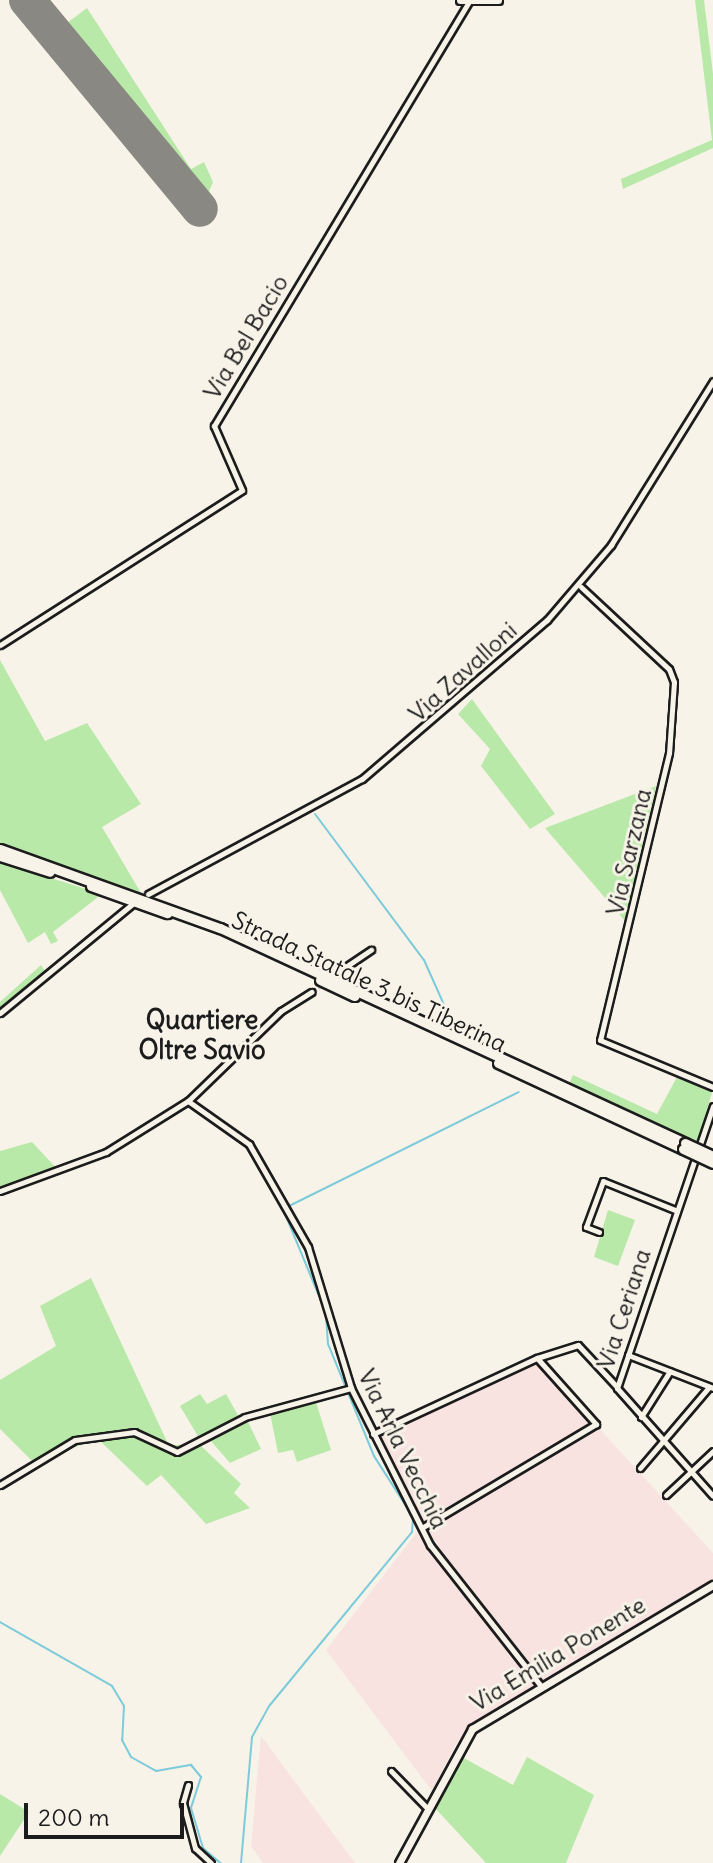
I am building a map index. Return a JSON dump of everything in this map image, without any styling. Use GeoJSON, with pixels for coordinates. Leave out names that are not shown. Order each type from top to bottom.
{"type":"FeatureCollection","features":[{"type":"Feature","properties":{"kind":"highway","name":"Strada Statale 3 bis Tiberina"},"geometry":{"type":"LineString","coordinates":[[0,849],[220,928],[684,1146],[713,1163]]}},
{"type":"Feature","properties":{"kind":"highway","name":"Strada Statale 3 bis Tiberina"},"geometry":{"type":"LineString","coordinates":[[0,856],[230,939],[684,1146],[713,1156]]}},
{"type":"Feature","properties":{"kind":"main road"},"geometry":{"type":"LineString","coordinates":[[465,1],[498,0]]}},
{"type":"Feature","properties":{"kind":"main road","name":"Via Emilia Ponente"},"geometry":{"type":"LineString","coordinates":[[399,1863],[472,1729],[540,1685],[713,1585]]}},
{"type":"Feature","properties":{"kind":"street","name":"Via Bel Bacio"},"geometry":{"type":"LineString","coordinates":[[1,644],[242,490],[214,426],[465,1]]}},
{"type":"Feature","properties":{"kind":"street","name":"Via Zavalloni"},"geometry":{"type":"LineString","coordinates":[[148,894],[393,758],[581,587],[713,381]]}},
{"type":"Feature","properties":{"kind":"street","name":"Via Sarzana"},"geometry":{"type":"LineString","coordinates":[[581,587],[669,669],[674,682],[669,753],[600,1040],[713,1087]]}},
{"type":"Feature","properties":{"kind":"street"},"geometry":{"type":"LineString","coordinates":[[0,1013],[132,904]]}},
{"type":"Feature","properties":{"kind":"street"},"geometry":{"type":"LineString","coordinates":[[338,972],[371,950]]}},
{"type":"Feature","properties":{"kind":"street"},"geometry":{"type":"LineString","coordinates":[[0,1191],[106,1152],[188,1101],[281,1011],[312,992]]}},
{"type":"Feature","properties":{"kind":"street","name":"Via Arla Vecchia"},"geometry":{"type":"LineString","coordinates":[[188,1101],[249,1144],[287,1207],[325,1287],[348,1389],[444,1567],[540,1685]]}},
{"type":"Feature","properties":{"kind":"street","name":"Via Ceriana"},"geometry":{"type":"LineString","coordinates":[[713,1106],[675,1210],[617,1388],[713,1496]]}},
{"type":"Feature","properties":{"kind":"street"},"geometry":{"type":"LineString","coordinates":[[599,1232],[586,1227],[603,1181],[675,1210]]}},
{"type":"Feature","properties":{"kind":"street"},"geometry":{"type":"LineString","coordinates":[[373,1434],[537,1358],[578,1345],[617,1388]]}},
{"type":"Feature","properties":{"kind":"street"},"geometry":{"type":"LineString","coordinates":[[628,1355],[711,1388],[667,1444],[640,1468]]}},
{"type":"Feature","properties":{"kind":"street"},"geometry":{"type":"LineString","coordinates":[[423,1527],[596,1424],[537,1358]]}},
{"type":"Feature","properties":{"kind":"street"},"geometry":{"type":"LineString","coordinates":[[641,1417],[670,1371]]}},
{"type":"Feature","properties":{"kind":"street"},"geometry":{"type":"LineString","coordinates":[[0,1485],[75,1440],[134,1432],[177,1452],[245,1417],[348,1389]]}},
{"type":"Feature","properties":{"kind":"street"},"geometry":{"type":"LineString","coordinates":[[666,1495],[713,1451]]}},
{"type":"Feature","properties":{"kind":"street"},"geometry":{"type":"LineString","coordinates":[[391,1771],[427,1808]]}},
{"type":"Feature","properties":{"kind":"street"},"geometry":{"type":"LineString","coordinates":[[188,1785],[183,1803],[195,1848],[211,1863]]}},
{"type":"Feature","properties":{"kind":"shaded area"},"geometry":{"type":"Polygon","coordinates":[[[534,1357],[713,1553],[713,1579],[482,1718],[456,1744],[432,1791],[326,1650],[424,1523],[368,1430],[534,1357]]]}},
{"type":"Feature","properties":{"kind":"shaded area"},"geometry":{"type":"Polygon","coordinates":[[[261,1736],[355,1863],[263,1863],[251,1846],[261,1736]]]}},
{"type":"Feature","properties":{"kind":"green space"},"geometry":{"type":"Polygon","coordinates":[[[36,0],[49,0],[67,23],[87,8],[191,169],[204,162],[213,182],[203,206],[36,0]]]}},
{"type":"Feature","properties":{"kind":"green space"},"geometry":{"type":"Polygon","coordinates":[[[695,0],[704,0],[713,74],[713,148],[623,189],[621,179],[712,140],[695,0]]]}},
{"type":"Feature","properties":{"kind":"green space"},"geometry":{"type":"Polygon","coordinates":[[[0,660],[45,741],[87,723],[141,804],[102,827],[141,893],[0,846],[0,660]]]}},
{"type":"Feature","properties":{"kind":"green space"},"geometry":{"type":"Polygon","coordinates":[[[472,699],[555,814],[530,829],[481,766],[490,749],[458,714],[472,699]]]}},
{"type":"Feature","properties":{"kind":"green space"},"geometry":{"type":"Polygon","coordinates":[[[656,786],[625,921],[545,828],[656,786]]]}},
{"type":"Feature","properties":{"kind":"green space"},"geometry":{"type":"Polygon","coordinates":[[[0,862],[102,894],[53,932],[58,941],[51,944],[45,932],[28,943],[0,890],[0,862]]]}},
{"type":"Feature","properties":{"kind":"green space"},"geometry":{"type":"Polygon","coordinates":[[[41,965],[45,971],[0,1009],[0,1002],[41,965]]]}},
{"type":"Feature","properties":{"kind":"green space"},"geometry":{"type":"Polygon","coordinates":[[[573,1075],[657,1114],[678,1075],[713,1089],[697,1144],[569,1084],[573,1075]]]}},
{"type":"Feature","properties":{"kind":"green space"},"geometry":{"type":"Polygon","coordinates":[[[32,1142],[59,1171],[0,1190],[0,1151],[32,1142]]]}},
{"type":"Feature","properties":{"kind":"green space"},"geometry":{"type":"Polygon","coordinates":[[[608,1210],[635,1220],[618,1266],[594,1257],[608,1210]]]}},
{"type":"Feature","properties":{"kind":"green space"},"geometry":{"type":"Polygon","coordinates":[[[91,1278],[169,1446],[198,1443],[241,1484],[234,1493],[250,1508],[206,1524],[161,1475],[147,1486],[98,1439],[33,1462],[0,1429],[0,1380],[56,1346],[40,1306],[91,1278]]]}},
{"type":"Feature","properties":{"kind":"green space"},"geometry":{"type":"Polygon","coordinates":[[[200,1394],[207,1404],[226,1394],[239,1417],[199,1438],[180,1406],[200,1394]]]}},
{"type":"Feature","properties":{"kind":"green space"},"geometry":{"type":"Polygon","coordinates":[[[316,1402],[331,1450],[297,1462],[293,1450],[278,1453],[270,1413],[316,1402]]]}},
{"type":"Feature","properties":{"kind":"green space"},"geometry":{"type":"Polygon","coordinates":[[[248,1422],[261,1449],[230,1463],[210,1440],[248,1422]]]}},
{"type":"Feature","properties":{"kind":"green space"},"geometry":{"type":"Polygon","coordinates":[[[460,1756],[513,1785],[527,1757],[594,1795],[566,1863],[486,1863],[434,1807],[460,1756]]]}},
{"type":"Feature","properties":{"kind":"green space"},"geometry":{"type":"Polygon","coordinates":[[[0,1794],[29,1812],[0,1856],[0,1794]]]}},
{"type":"Feature","properties":{"kind":"waterway"},"geometry":{"type":"LineString","coordinates":[[315,814],[424,960],[450,1018]]}},
{"type":"Feature","properties":{"kind":"waterway"},"geometry":{"type":"LineString","coordinates":[[324,1308],[283,1209],[519,1092]]}},
{"type":"Feature","properties":{"kind":"waterway"},"geometry":{"type":"LineString","coordinates":[[241,1863],[252,1737],[270,1705],[412,1532],[413,1517],[374,1456],[328,1344],[326,1314]]}},
{"type":"Feature","properties":{"kind":"waterway"},"geometry":{"type":"LineString","coordinates":[[0,1622],[112,1686],[124,1706],[122,1740],[131,1757],[156,1771],[191,1765],[201,1777],[191,1808],[203,1848],[220,1863]]}},
{"type":"Feature","properties":{"kind":"runway"},"geometry":{"type":"LineString","coordinates":[[27,0],[200,209]]}},
{"type":"Feature","properties":{"kind":"tunnel"},"geometry":{"type":"LineString","coordinates":[[312,992],[338,972]]}},
{"type":"Feature","properties":{"kind":"district","name":"Quartiere Oltre Savio"},"geometry":{"type":"Point","coordinates":[202,1035]}}]}
